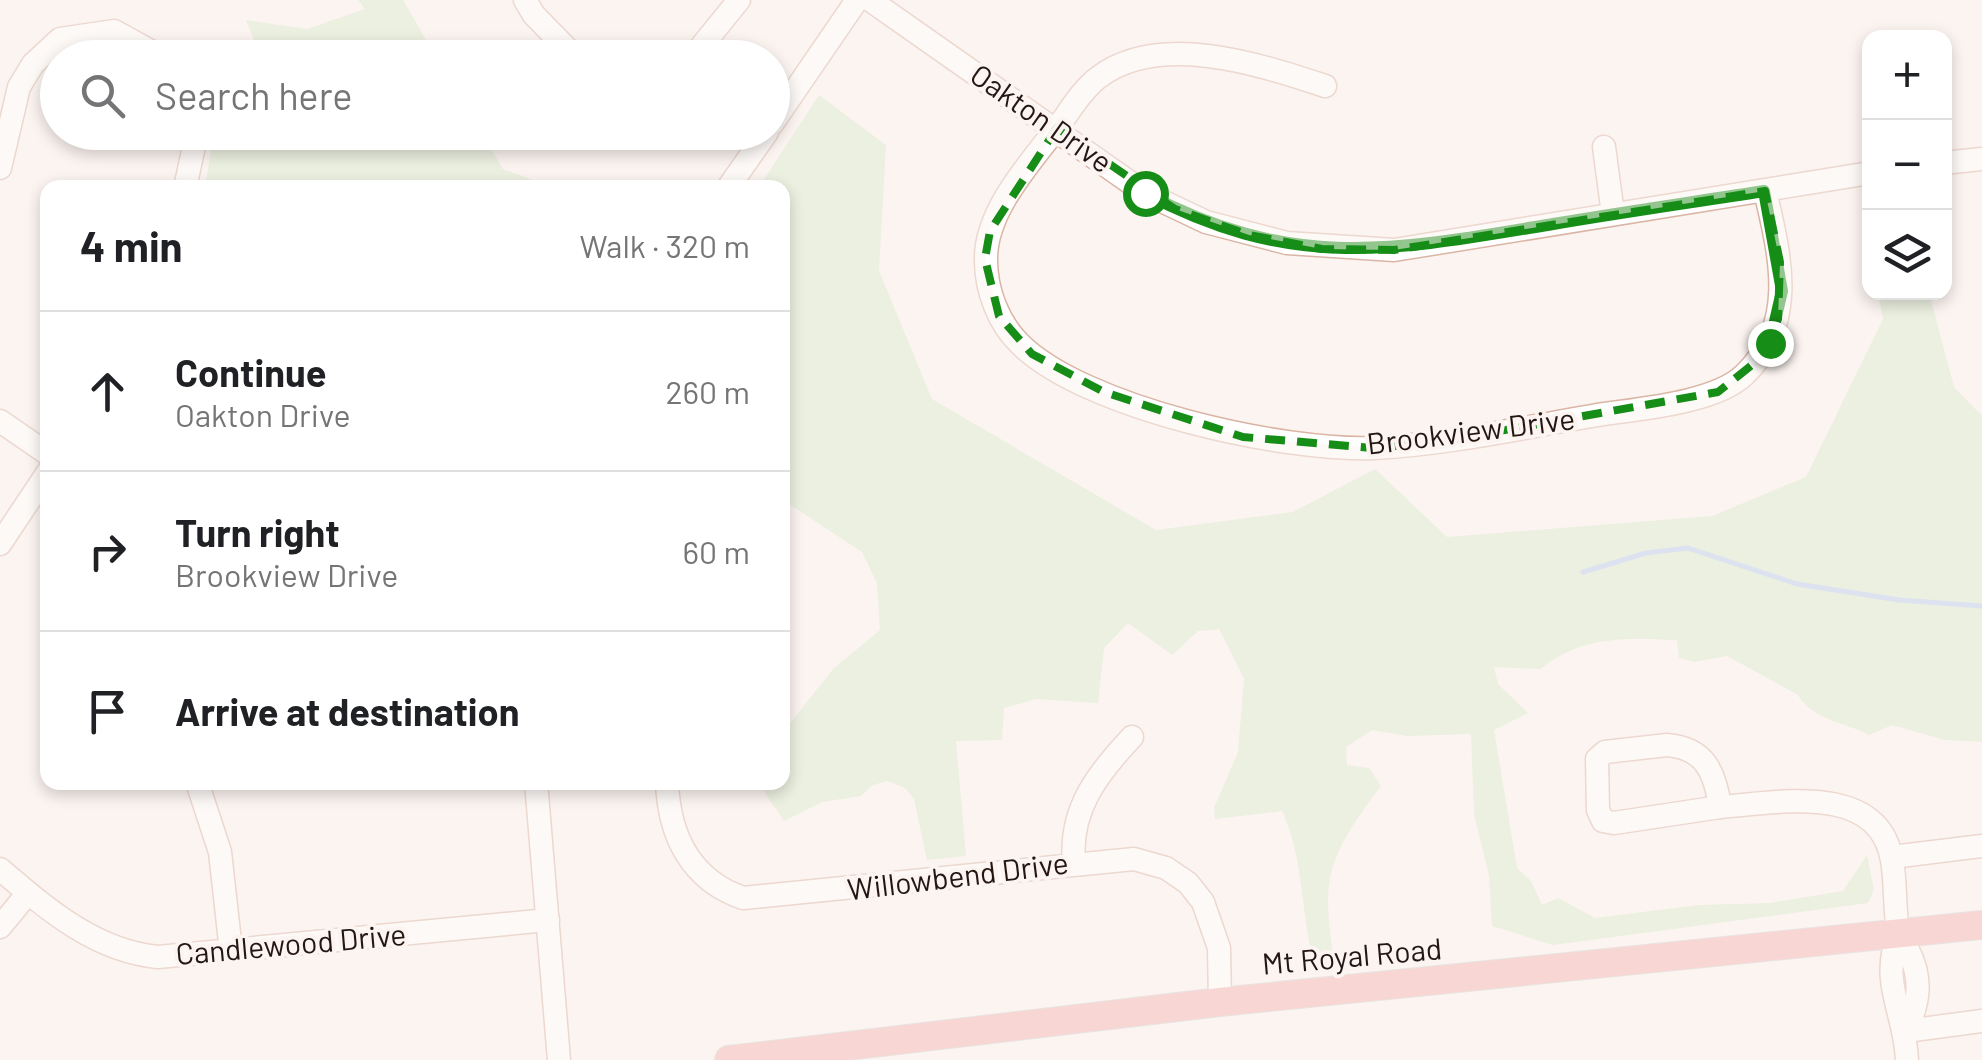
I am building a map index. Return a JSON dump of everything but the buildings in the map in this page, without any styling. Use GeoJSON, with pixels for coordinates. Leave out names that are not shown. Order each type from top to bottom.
{"type":"FeatureCollection","features":[{"type":"Feature","properties":{"kind":"main road","name":"Mt Royal Road"},"geometry":{"type":"LineString","coordinates":[[728,1060],[1220,1002],[1982,924]]}},
{"type":"Feature","properties":{"kind":"street"},"geometry":{"type":"LineString","coordinates":[[525,0],[558,40]]}},
{"type":"Feature","properties":{"kind":"street"},"geometry":{"type":"LineString","coordinates":[[707,40],[739,0]]}},
{"type":"Feature","properties":{"kind":"street"},"geometry":{"type":"LineString","coordinates":[[790,98],[857,0]]}},
{"type":"Feature","properties":{"kind":"street","name":"Oakton Drive"},"geometry":{"type":"LineString","coordinates":[[870,0],[1145,193],[1175,209],[1249,236],[1322,248],[1394,250],[1862,174]]}},
{"type":"Feature","properties":{"kind":"street"},"geometry":{"type":"LineString","coordinates":[[59,40],[114,32],[129,40]]}},
{"type":"Feature","properties":{"kind":"street","name":"Brookview Drive"},"geometry":{"type":"LineString","coordinates":[[1326,86],[1256,64],[1150,56],[1099,77],[1057,128],[1004,203],[990,231],[985,259],[998,316],[1032,354],[1104,392],[1243,437],[1372,448],[1432,443],[1718,392],[1742,378],[1758,360],[1778,320],[1780,262],[1764,191]]}},
{"type":"Feature","properties":{"kind":"street"},"geometry":{"type":"LineString","coordinates":[[0,168],[19,87],[40,58]]}},
{"type":"Feature","properties":{"kind":"street"},"geometry":{"type":"LineString","coordinates":[[1604,148],[1612,214]]}},
{"type":"Feature","properties":{"kind":"street"},"geometry":{"type":"LineString","coordinates":[[187,180],[193,150]]}},
{"type":"Feature","properties":{"kind":"street"},"geometry":{"type":"LineString","coordinates":[[734,180],[754,150]]}},
{"type":"Feature","properties":{"kind":"street"},"geometry":{"type":"LineString","coordinates":[[1952,162],[1982,159]]}},
{"type":"Feature","properties":{"kind":"street"},"geometry":{"type":"LineString","coordinates":[[0,421],[40,448]]}},
{"type":"Feature","properties":{"kind":"street"},"geometry":{"type":"LineString","coordinates":[[0,544],[40,484]]}},
{"type":"Feature","properties":{"kind":"street"},"geometry":{"type":"LineString","coordinates":[[1074,862],[1072,830],[1077,813],[1098,777],[1132,737]]}},
{"type":"Feature","properties":{"kind":"street"},"geometry":{"type":"LineString","coordinates":[[1720,807],[1709,766],[1686,747],[1605,752],[1597,759],[1598,810],[1603,821],[1614,823],[1720,807],[1812,800],[1841,805],[1867,820],[1892,857],[1898,933],[1910,952],[1919,989],[1906,1031],[1908,1060]]}},
{"type":"Feature","properties":{"kind":"street"},"geometry":{"type":"LineString","coordinates":[[200,790],[220,852],[231,951]]}},
{"type":"Feature","properties":{"kind":"street"},"geometry":{"type":"LineString","coordinates":[[537,790],[559,1060]]}},
{"type":"Feature","properties":{"kind":"street","name":"Willowbend Drive"},"geometry":{"type":"LineString","coordinates":[[668,790],[674,830],[685,856],[704,876],[743,898],[1074,862],[1134,858],[1166,868],[1188,883],[1214,924],[1220,948],[1220,1002]]}},
{"type":"Feature","properties":{"kind":"street"},"geometry":{"type":"LineString","coordinates":[[1892,857],[1982,846]]}},
{"type":"Feature","properties":{"kind":"street","name":"Candlewood Drive"},"geometry":{"type":"LineString","coordinates":[[0,869],[78,931],[135,955],[183,958],[548,920]]}},
{"type":"Feature","properties":{"kind":"street"},"geometry":{"type":"LineString","coordinates":[[0,926],[28,893]]}},
{"type":"Feature","properties":{"kind":"street"},"geometry":{"type":"LineString","coordinates":[[1906,1031],[1982,1021]]}},
{"type":"Feature","properties":{"kind":"highlighted area"},"geometry":{"type":"Polygon","coordinates":[[[1057,128],[1175,209],[1249,235],[1322,249],[1394,250],[1765,191],[1780,262],[1778,319],[1758,360],[1718,392],[1432,443],[1372,448],[1243,437],[1104,392],[1032,354],[999,316],[985,259],[990,231],[1057,128]]]}},
{"type":"Feature","properties":{"kind":"green space"},"geometry":{"type":"Polygon","coordinates":[[[358,0],[403,0],[426,40],[254,40],[246,20],[307,29],[365,9],[358,0]]]}},
{"type":"Feature","properties":{"kind":"green space"},"geometry":{"type":"Polygon","coordinates":[[[819,95],[886,145],[879,271],[932,399],[1156,530],[1293,512],[1375,469],[1447,537],[1712,516],[1806,477],[1883,319],[1879,300],[1931,300],[1954,387],[1982,416],[1982,742],[1945,740],[1892,725],[1869,735],[1820,715],[1798,695],[1727,656],[1694,662],[1679,658],[1677,640],[1605,641],[1572,650],[1540,669],[1494,667],[1498,684],[1528,713],[1494,730],[1517,868],[1531,881],[1542,905],[1558,898],[1595,918],[1699,905],[1770,903],[1843,891],[1867,855],[1874,890],[1868,903],[1553,945],[1492,926],[1489,876],[1474,814],[1471,734],[1407,736],[1372,730],[1346,747],[1347,765],[1369,768],[1381,786],[1349,832],[1332,870],[1328,910],[1335,965],[1315,966],[1295,849],[1282,811],[1215,819],[1214,808],[1238,752],[1244,679],[1219,629],[1198,631],[1172,655],[1128,623],[1104,648],[1098,703],[1036,699],[1004,708],[1002,740],[956,741],[966,856],[927,860],[914,799],[905,788],[887,781],[873,785],[861,796],[822,802],[784,821],[763,790],[790,790],[790,723],[834,668],[880,630],[877,583],[862,552],[790,505],[790,180],[764,180],[783,150],[790,150],[790,139],[819,95]]]}},
{"type":"Feature","properties":{"kind":"green space"},"geometry":{"type":"Polygon","coordinates":[[[211,150],[491,150],[503,169],[533,180],[206,180],[211,150]]]}},
{"type":"Feature","properties":{"kind":"waterway"},"geometry":{"type":"LineString","coordinates":[[1583,572],[1646,553],[1688,548],[1797,584],[1899,600],[1982,606]]}},
{"type":"Feature","properties":{"kind":"route"},"geometry":{"type":"LineString","coordinates":[[1145,193],[1206,222],[1249,236],[1322,248],[1394,250],[1764,191],[1780,262],[1782,291],[1770,343]]}}]}
